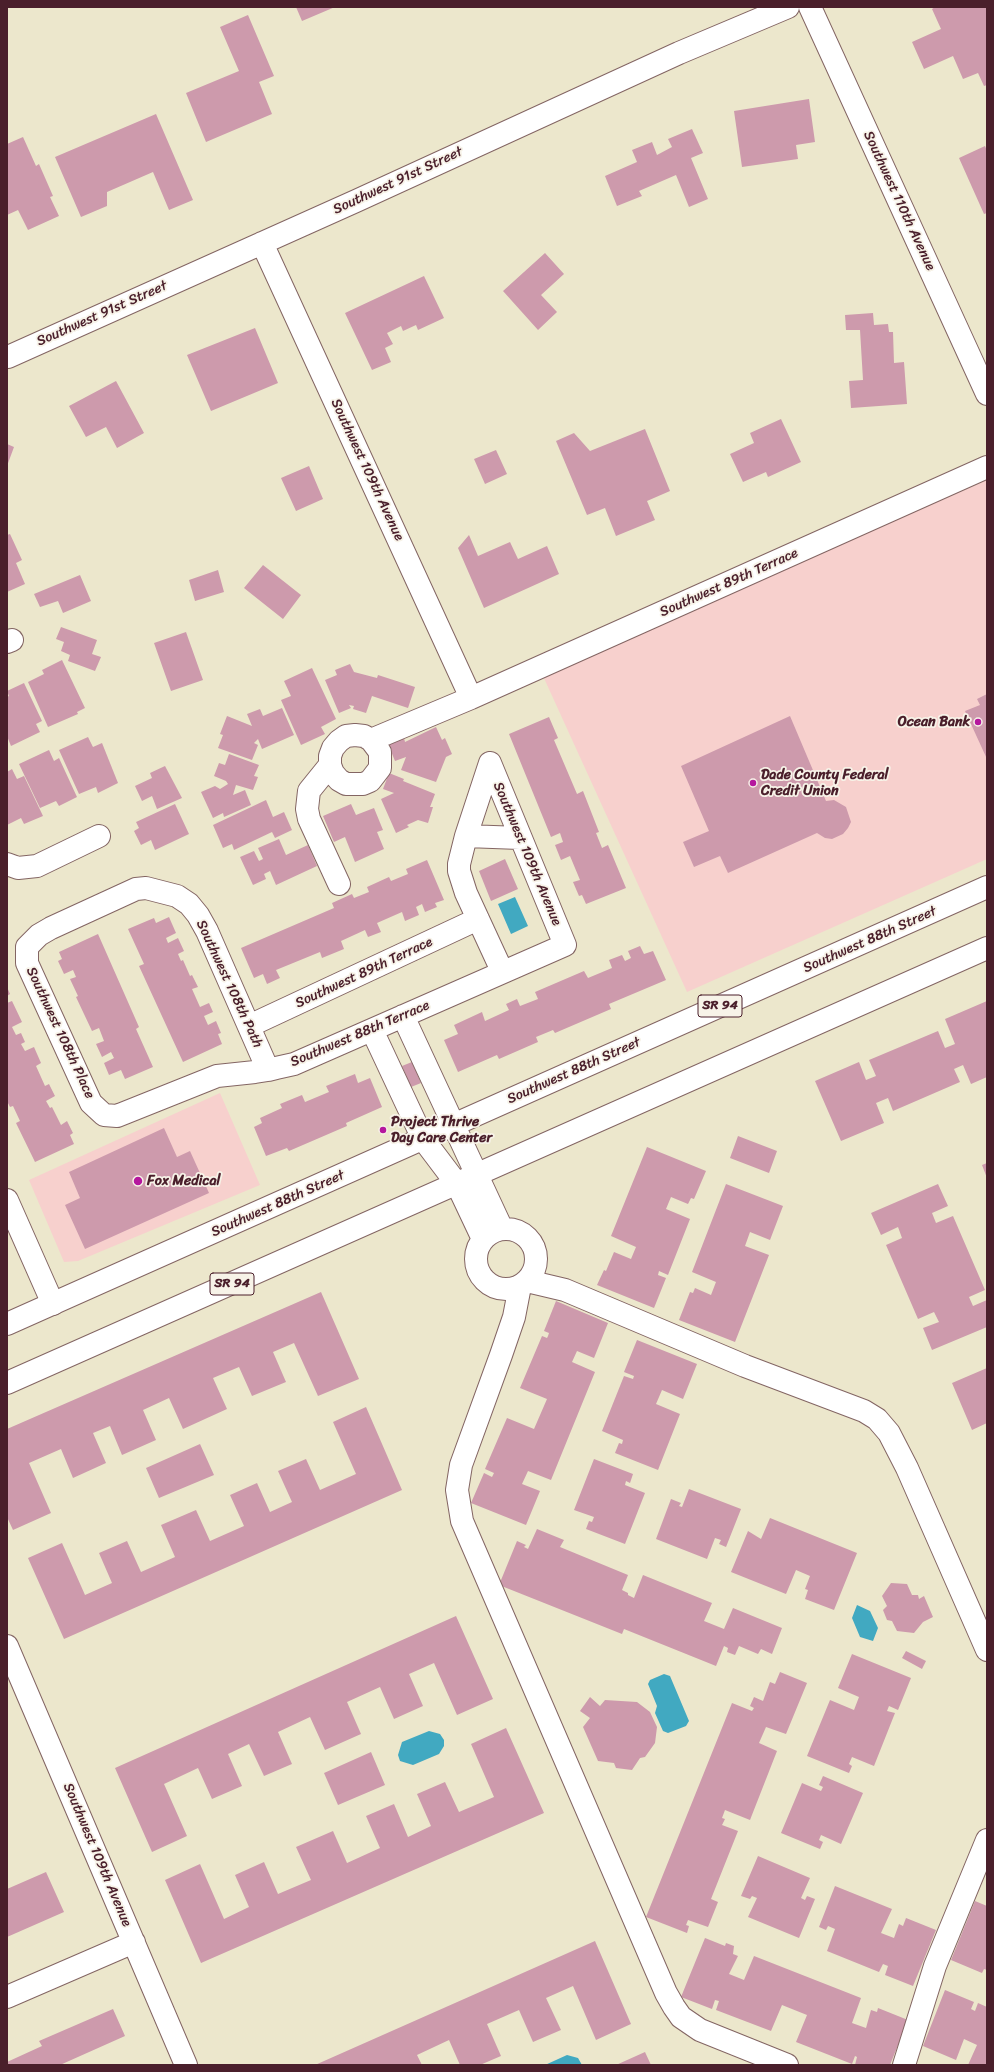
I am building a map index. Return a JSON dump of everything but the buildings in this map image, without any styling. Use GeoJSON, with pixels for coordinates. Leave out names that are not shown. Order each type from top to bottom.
{"type":"FeatureCollection","features":[{"type":"Feature","properties":{"kind":"street","name":"Southwest 91st Street"},"geometry":{"type":"LineString","coordinates":[[8,357],[679,53],[788,7]]}},
{"type":"Feature","properties":{"kind":"street","name":"Southwest 110th Avenue"},"geometry":{"type":"LineString","coordinates":[[810,7],[987,394]]}},
{"type":"Feature","properties":{"kind":"street","name":"Southwest 109th Avenue"},"geometry":{"type":"LineString","coordinates":[[262,243],[471,698]]}},
{"type":"Feature","properties":{"kind":"street","name":"Southwest 89th Terrace"},"geometry":{"type":"LineString","coordinates":[[371,740],[471,698],[987,467]]}},
{"type":"Feature","properties":{"kind":"street"},"geometry":{"type":"LineString","coordinates":[[355,735],[371,740],[380,752],[380,768],[370,781],[363,784],[346,784],[339,780],[333,773],[330,765],[330,756],[339,741],[346,736],[355,735]]}},
{"type":"Feature","properties":{"kind":"street","name":"Southwest 109th Avenue"},"geometry":{"type":"LineString","coordinates":[[466,836],[490,763],[565,945]]}},
{"type":"Feature","properties":{"kind":"street"},"geometry":{"type":"LineString","coordinates":[[330,765],[310,791],[306,809],[309,819],[339,884]]}},
{"type":"Feature","properties":{"kind":"street"},"geometry":{"type":"LineString","coordinates":[[13,866],[37,866],[100,836]]}},
{"type":"Feature","properties":{"kind":"street"},"geometry":{"type":"LineString","coordinates":[[502,971],[466,893],[459,871],[466,836],[520,838]]}},
{"type":"Feature","properties":{"kind":"street","name":"Southwest 88th Street"},"geometry":{"type":"LineString","coordinates":[[7,1324],[987,887]]}},
{"type":"Feature","properties":{"kind":"street","name":"Southwest 108th Path"},"geometry":{"type":"LineString","coordinates":[[27,947],[39,935],[51,928],[136,889],[146,888],[163,891],[177,896],[189,904],[198,915],[216,948],[268,1070]]}},
{"type":"Feature","properties":{"kind":"street","name":"Southwest 89th Terrace"},"geometry":{"type":"LineString","coordinates":[[249,1026],[478,920]]}},
{"type":"Feature","properties":{"kind":"street","name":"Southwest 88th Terrace"},"geometry":{"type":"LineString","coordinates":[[104,1115],[117,1116],[217,1076],[268,1070],[294,1064],[502,971],[565,945]]}},
{"type":"Feature","properties":{"kind":"street","name":"Southwest 108th Place"},"geometry":{"type":"LineString","coordinates":[[27,947],[27,963],[91,1103],[104,1115]]}},
{"type":"Feature","properties":{"kind":"street","name":"SR 94"},"geometry":{"type":"LineString","coordinates":[[7,1383],[987,948]]}},
{"type":"Feature","properties":{"kind":"street"},"geometry":{"type":"LineString","coordinates":[[403,1016],[502,1229]]}},
{"type":"Feature","properties":{"kind":"street"},"geometry":{"type":"LineString","coordinates":[[372,1030],[423,1139],[457,1184],[482,1239]]}},
{"type":"Feature","properties":{"kind":"street"},"geometry":{"type":"LineString","coordinates":[[391,1072],[399,1059],[408,1055],[416,1055],[424,1060]]}},
{"type":"Feature","properties":{"kind":"street"},"geometry":{"type":"LineString","coordinates":[[7,1200],[53,1304]]}},
{"type":"Feature","properties":{"kind":"street"},"geometry":{"type":"LineString","coordinates":[[787,2065],[700,2030],[681,2017],[674,2007],[666,1993],[462,1521],[457,1490],[461,1466],[501,1355],[524,1284],[536,1265],[536,1255],[533,1246],[520,1232],[511,1229],[502,1229],[488,1234],[482,1239],[475,1256],[479,1275],[493,1287],[502,1290],[524,1284],[565,1290],[745,1366],[864,1411],[877,1419],[889,1433],[901,1456],[987,1650]]}},
{"type":"Feature","properties":{"kind":"street","name":"Southwest 109th Avenue"},"geometry":{"type":"LineString","coordinates":[[7,1646],[186,2065]]}},
{"type":"Feature","properties":{"kind":"street"},"geometry":{"type":"LineString","coordinates":[[904,2065],[935,1966],[987,1840]]}},
{"type":"Feature","properties":{"kind":"street"},"geometry":{"type":"LineString","coordinates":[[7,1997],[134,1942]]}},
{"type":"Feature","properties":{"kind":"shaded area"},"geometry":{"type":"Polygon","coordinates":[[[987,480],[987,859],[687,992],[543,676],[987,480]]]}},
{"type":"Feature","properties":{"kind":"shaded area"},"geometry":{"type":"Polygon","coordinates":[[[220,1093],[260,1185],[78,1261],[64,1262],[29,1180],[220,1093]]]}},
{"type":"Feature","properties":{"kind":"water"},"geometry":{"type":"Polygon","coordinates":[[[515,897],[528,926],[511,934],[498,904],[515,897]]]}},
{"type":"Feature","properties":{"kind":"water"},"geometry":{"type":"Polygon","coordinates":[[[857,1605],[870,1611],[878,1628],[873,1641],[860,1637],[852,1618],[857,1605]]]}},
{"type":"Feature","properties":{"kind":"water"},"geometry":{"type":"Polygon","coordinates":[[[664,1674],[670,1676],[689,1721],[686,1726],[668,1733],[663,1731],[655,1713],[657,1706],[648,1684],[650,1680],[664,1674]]]}},
{"type":"Feature","properties":{"kind":"water"},"geometry":{"type":"Polygon","coordinates":[[[429,1731],[440,1734],[444,1740],[444,1746],[439,1754],[413,1765],[400,1761],[398,1755],[402,1742],[429,1731]]]}},
{"type":"Feature","properties":{"kind":"water"},"geometry":{"type":"Polygon","coordinates":[[[567,2055],[578,2058],[582,2065],[545,2065],[567,2055]]]}},
{"type":"Feature","properties":{"kind":"place","name":"Ocean Bank"},"geometry":{"type":"Point","coordinates":[978,722]}},
{"type":"Feature","properties":{"kind":"place","name":"Dade County Federal Credit Union"},"geometry":{"type":"Point","coordinates":[753,783]}},
{"type":"Feature","properties":{"kind":"place","name":"Project Thrive Day Care Center"},"geometry":{"type":"Point","coordinates":[383,1130]}},
{"type":"Feature","properties":{"kind":"place","name":"Fox Medical"},"geometry":{"type":"Point","coordinates":[138,1181]}}]}
